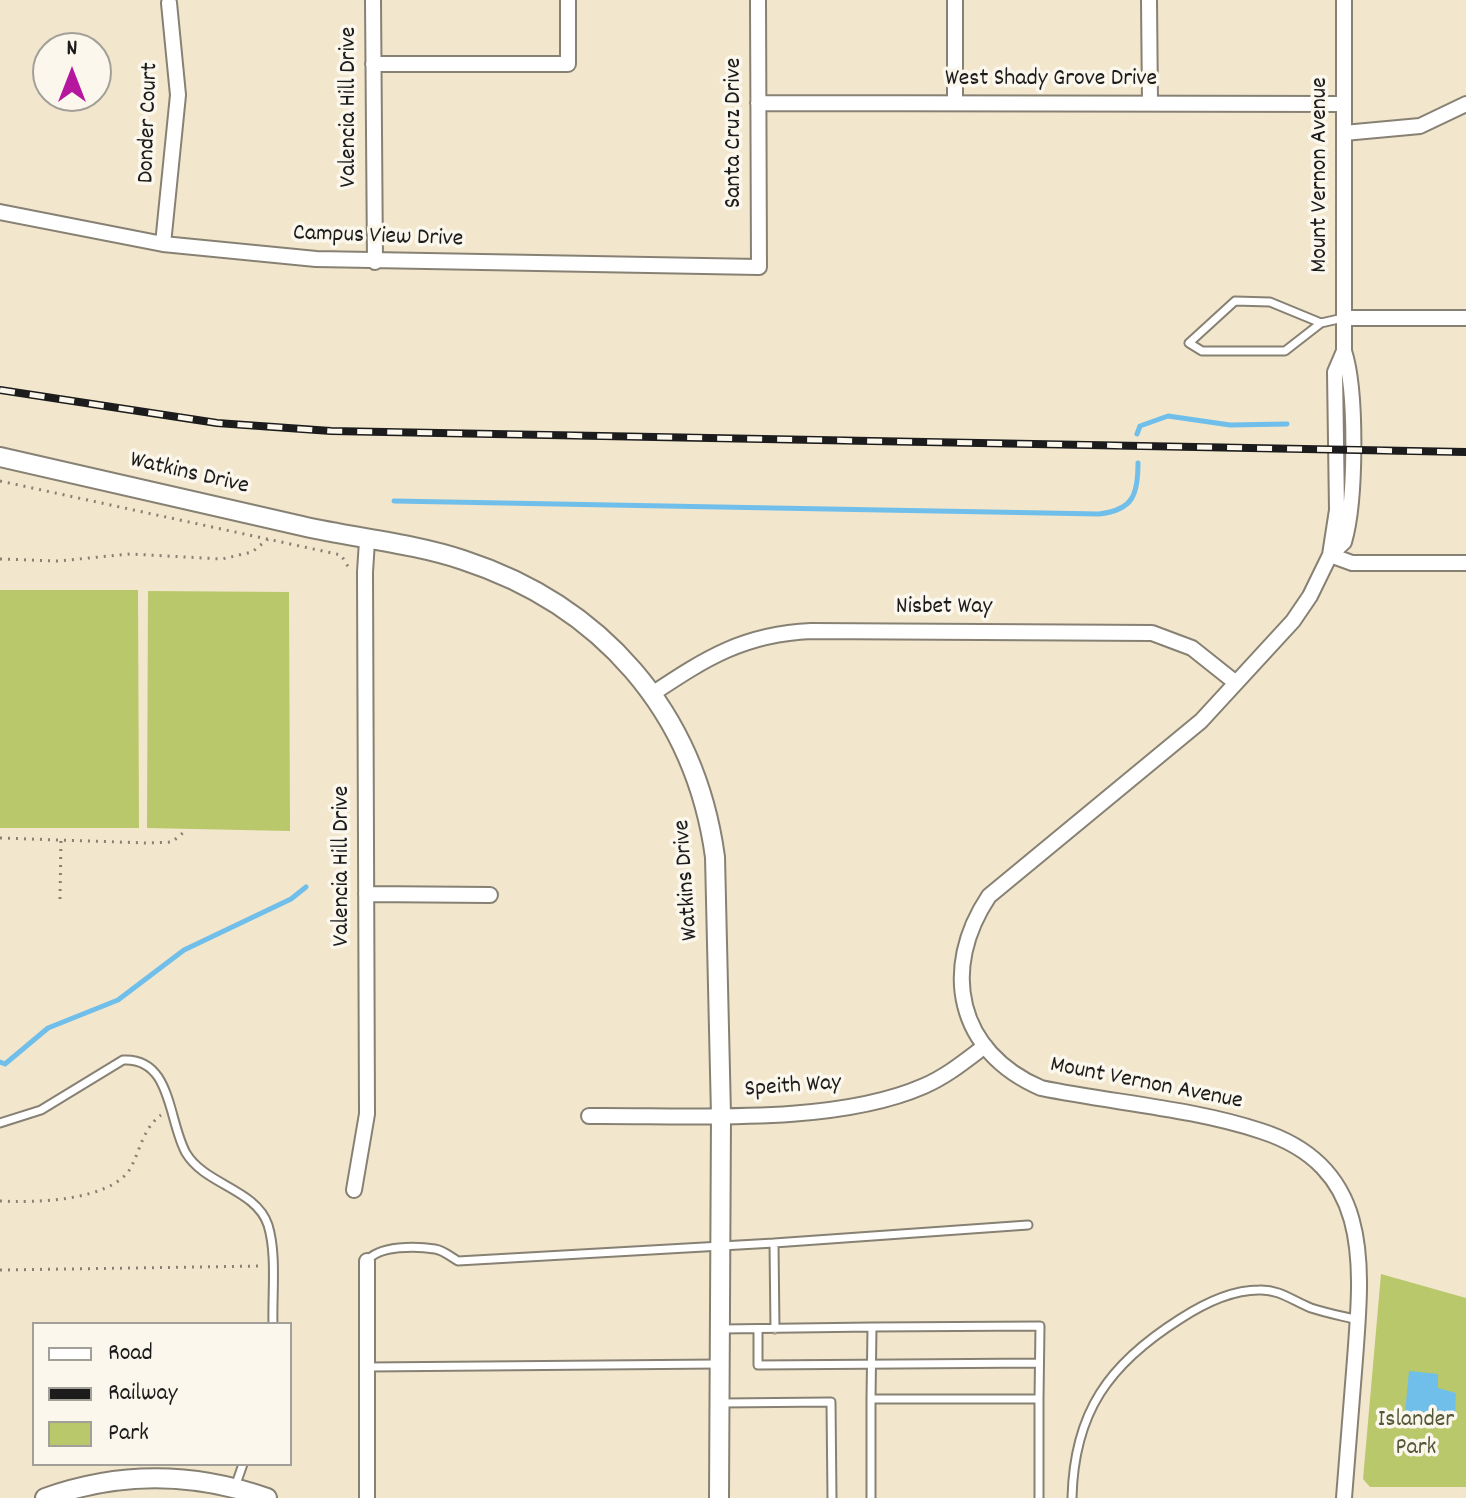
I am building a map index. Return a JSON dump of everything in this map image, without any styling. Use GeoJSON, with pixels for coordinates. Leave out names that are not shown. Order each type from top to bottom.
{"type":"FeatureCollection","features":[{"type":"Feature","properties":{"kind":"main road","name":"Watkins Drive"},"geometry":{"type":"LineString","coordinates":[[0,457],[459,559],[533,589],[601,636],[629,662],[652,694],[694,771],[709,816],[715,857],[721,1115],[719,1498]]}},
{"type":"Feature","properties":{"kind":"main road"},"geometry":{"type":"LineString","coordinates":[[45,1498],[95,1484],[146,1478],[190,1478],[235,1487],[267,1498]]}},
{"type":"Feature","properties":{"kind":"street","name":"Valencia Hill Drive"},"geometry":{"type":"LineString","coordinates":[[373,0],[375,262]]}},
{"type":"Feature","properties":{"kind":"street"},"geometry":{"type":"LineString","coordinates":[[373,64],[568,64],[568,0]]}},
{"type":"Feature","properties":{"kind":"street","name":"Santa Cruz Drive"},"geometry":{"type":"LineString","coordinates":[[758,0],[759,267]]}},
{"type":"Feature","properties":{"kind":"street"},"geometry":{"type":"LineString","coordinates":[[955,0],[955,103]]}},
{"type":"Feature","properties":{"kind":"street"},"geometry":{"type":"LineString","coordinates":[[1149,0],[1150,103]]}},
{"type":"Feature","properties":{"kind":"street","name":"Mount Vernon Avenue"},"geometry":{"type":"LineString","coordinates":[[1344,0],[1344,351],[1351,371],[1349,525],[1344,542],[1330,555],[1324,573],[1293,621],[1175,745],[989,896],[967,935],[961,969],[965,1006],[985,1046],[1007,1069],[1041,1088],[1226,1121],[1264,1132],[1313,1160],[1345,1198],[1354,1218],[1361,1260],[1344,1498]]}},
{"type":"Feature","properties":{"kind":"street","name":"Donder Court"},"geometry":{"type":"LineString","coordinates":[[163,244],[178,95],[169,3]]}},
{"type":"Feature","properties":{"kind":"street","name":"West Shady Grove Drive"},"geometry":{"type":"LineString","coordinates":[[758,103],[1344,104]]}},
{"type":"Feature","properties":{"kind":"street"},"geometry":{"type":"LineString","coordinates":[[1344,133],[1420,126],[1466,104]]}},
{"type":"Feature","properties":{"kind":"street","name":"Campus View Drive"},"geometry":{"type":"LineString","coordinates":[[0,212],[163,244],[375,262],[759,267]]}},
{"type":"Feature","properties":{"kind":"street"},"geometry":{"type":"LineString","coordinates":[[1345,318],[1466,318]]}},
{"type":"Feature","properties":{"kind":"street","name":"Valencia Hill Drive"},"geometry":{"type":"LineString","coordinates":[[354,1190],[367,1114],[367,541]]}},
{"type":"Feature","properties":{"kind":"street"},"geometry":{"type":"LineString","coordinates":[[1330,555],[1352,563],[1466,563]]}},
{"type":"Feature","properties":{"kind":"street","name":"Nisbet Way"},"geometry":{"type":"LineString","coordinates":[[652,694],[717,652],[756,637],[811,631],[1152,633],[1192,648],[1236,683]]}},
{"type":"Feature","properties":{"kind":"street"},"geometry":{"type":"LineString","coordinates":[[366,894],[490,895]]}},
{"type":"Feature","properties":{"kind":"street","name":"Speith Way"},"geometry":{"type":"LineString","coordinates":[[589,1116],[721,1115],[814,1110],[899,1096],[947,1075],[985,1046]]}},
{"type":"Feature","properties":{"kind":"street"},"geometry":{"type":"LineString","coordinates":[[367,1261],[367,1498]]}},
{"type":"Feature","properties":{"kind":"lane"},"geometry":{"type":"LineString","coordinates":[[1321,323],[1270,302],[1235,301],[1189,343],[1202,351],[1285,351],[1321,323],[1345,318]]}},
{"type":"Feature","properties":{"kind":"lane"},"geometry":{"type":"LineString","coordinates":[[0,1123],[41,1110],[123,1060],[149,1064],[161,1078],[189,1158],[260,1210],[268,1227],[273,1322]]}},
{"type":"Feature","properties":{"kind":"lane"},"geometry":{"type":"LineString","coordinates":[[367,1261],[372,1255],[390,1250],[438,1249],[458,1261],[1028,1225]]}},
{"type":"Feature","properties":{"kind":"lane"},"geometry":{"type":"LineString","coordinates":[[774,1243],[775,1329]]}},
{"type":"Feature","properties":{"kind":"lane"},"geometry":{"type":"LineString","coordinates":[[1072,1498],[1077,1444],[1092,1405],[1116,1368],[1160,1332],[1201,1306],[1232,1294],[1269,1290],[1310,1308],[1358,1320]]}},
{"type":"Feature","properties":{"kind":"lane"},"geometry":{"type":"LineString","coordinates":[[719,1330],[1040,1326],[1039,1498]]}},
{"type":"Feature","properties":{"kind":"lane"},"geometry":{"type":"LineString","coordinates":[[871,1498],[872,1327]]}},
{"type":"Feature","properties":{"kind":"lane"},"geometry":{"type":"LineString","coordinates":[[758,1329],[758,1365],[1039,1363]]}},
{"type":"Feature","properties":{"kind":"lane"},"geometry":{"type":"LineString","coordinates":[[366,1367],[719,1364]]}},
{"type":"Feature","properties":{"kind":"lane"},"geometry":{"type":"LineString","coordinates":[[871,1399],[1039,1399]]}},
{"type":"Feature","properties":{"kind":"lane"},"geometry":{"type":"LineString","coordinates":[[719,1403],[831,1402],[832,1498]]}},
{"type":"Feature","properties":{"kind":"lane"},"geometry":{"type":"LineString","coordinates":[[235,1487],[242,1466]]}},
{"type":"Feature","properties":{"kind":"path"},"geometry":{"type":"LineString","coordinates":[[0,481],[341,555],[349,568]]}},
{"type":"Feature","properties":{"kind":"path"},"geometry":{"type":"LineString","coordinates":[[0,559],[58,561],[130,554],[222,559],[252,552],[265,545],[268,539]]}},
{"type":"Feature","properties":{"kind":"path"},"geometry":{"type":"LineString","coordinates":[[0,838],[147,843],[172,842],[184,832]]}},
{"type":"Feature","properties":{"kind":"path"},"geometry":{"type":"LineString","coordinates":[[60,899],[61,839]]}},
{"type":"Feature","properties":{"kind":"path"},"geometry":{"type":"LineString","coordinates":[[0,1201],[74,1197],[111,1185],[127,1173],[148,1129],[170,1109]]}},
{"type":"Feature","properties":{"kind":"path"},"geometry":{"type":"LineString","coordinates":[[0,1270],[272,1266]]}},
{"type":"Feature","properties":{"kind":"green space"},"geometry":{"type":"Polygon","coordinates":[[[0,590],[138,590],[139,828],[0,828],[0,590]]]}},
{"type":"Feature","properties":{"kind":"green space"},"geometry":{"type":"Polygon","coordinates":[[[148,591],[289,592],[290,831],[147,828],[148,591]]]}},
{"type":"Feature","properties":{"kind":"green space","name":"Islander Park"},"geometry":{"type":"Polygon","coordinates":[[[1381,1274],[1466,1298],[1466,1487],[1370,1487],[1363,1479],[1381,1274]]]}},
{"type":"Feature","properties":{"kind":"water"},"geometry":{"type":"Polygon","coordinates":[[[1409,1371],[1438,1374],[1438,1388],[1456,1393],[1455,1413],[1436,1414],[1435,1428],[1404,1424],[1409,1371]]]}},
{"type":"Feature","properties":{"kind":"waterway"},"geometry":{"type":"LineString","coordinates":[[1137,434],[1140,426],[1168,416],[1230,425],[1287,424]]}},
{"type":"Feature","properties":{"kind":"waterway"},"geometry":{"type":"LineString","coordinates":[[394,501],[1099,514],[1119,509],[1131,499],[1137,484],[1138,463]]}},
{"type":"Feature","properties":{"kind":"waterway"},"geometry":{"type":"LineString","coordinates":[[0,1062],[5,1064],[48,1028],[118,1000],[184,950],[291,899],[306,887]]}},
{"type":"Feature","properties":{"kind":"railway"},"geometry":{"type":"LineString","coordinates":[[0,390],[217,423],[331,431],[1466,452]]}}]}
